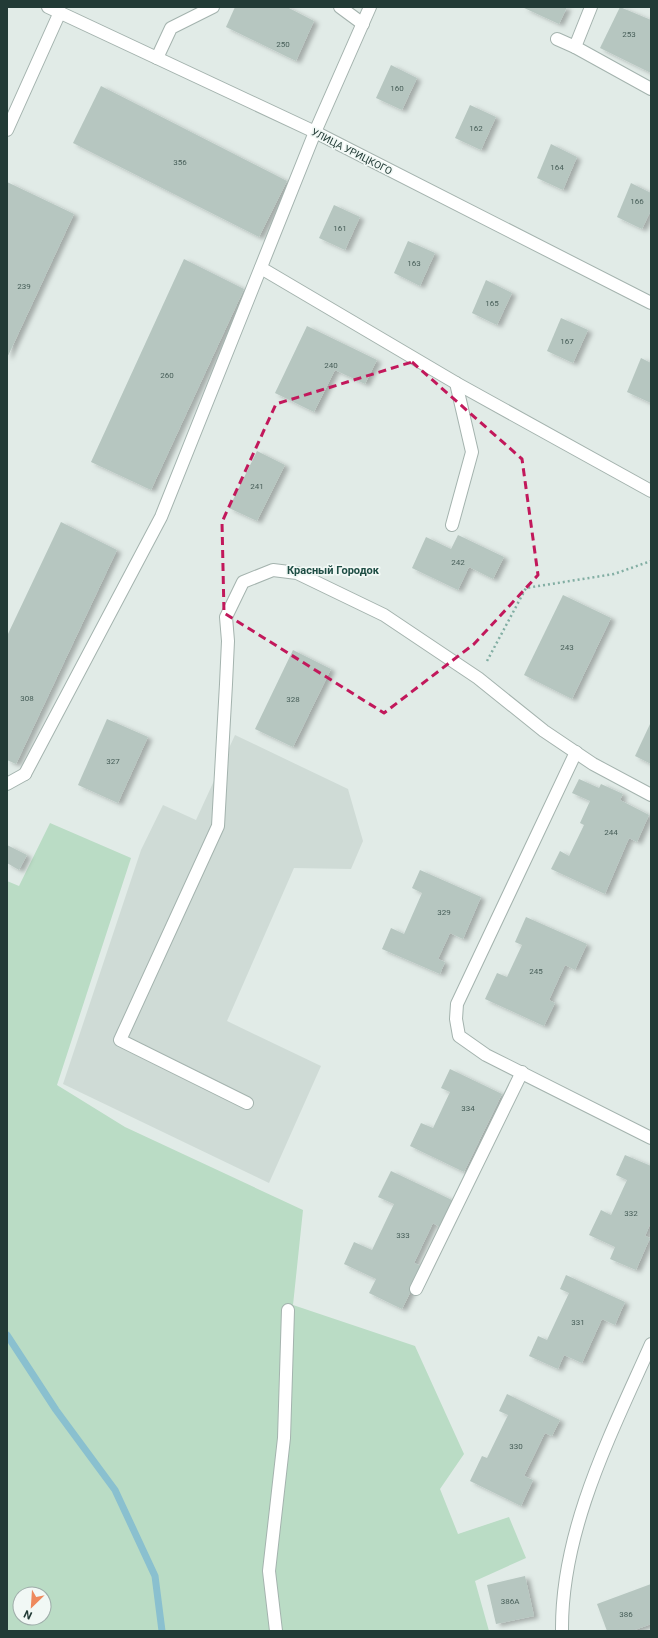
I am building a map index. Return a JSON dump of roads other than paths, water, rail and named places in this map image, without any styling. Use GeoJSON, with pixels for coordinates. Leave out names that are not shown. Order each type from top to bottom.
{"type":"FeatureCollection","features":[{"type":"Feature","properties":{"kind":"street","name":"УЛИЦА УРИЦКОГО"},"geometry":{"type":"LineString","coordinates":[[48,7],[315,132],[651,303]]}},
{"type":"Feature","properties":{"kind":"street"},"geometry":{"type":"LineString","coordinates":[[157,58],[171,28],[213,7]]}},
{"type":"Feature","properties":{"kind":"street"},"geometry":{"type":"LineString","coordinates":[[340,7],[363,24]]}},
{"type":"Feature","properties":{"kind":"street"},"geometry":{"type":"LineString","coordinates":[[7,784],[25,774],[161,517],[315,132],[370,7]]}},
{"type":"Feature","properties":{"kind":"street"},"geometry":{"type":"LineString","coordinates":[[575,47],[591,7]]}},
{"type":"Feature","properties":{"kind":"street"},"geometry":{"type":"LineString","coordinates":[[7,130],[60,12]]}},
{"type":"Feature","properties":{"kind":"street"},"geometry":{"type":"LineString","coordinates":[[557,39],[575,47],[651,89]]}},
{"type":"Feature","properties":{"kind":"street"},"geometry":{"type":"LineString","coordinates":[[261,268],[456,383],[651,491]]}},
{"type":"Feature","properties":{"kind":"street"},"geometry":{"type":"LineString","coordinates":[[452,524],[472,452],[456,383]]}},
{"type":"Feature","properties":{"kind":"street"},"geometry":{"type":"LineString","coordinates":[[246,1103],[120,1040],[218,826],[227,677],[228,641],[226,617],[244,582],[273,570],[297,573],[384,615],[478,678],[544,731],[593,764],[651,795]]}},
{"type":"Feature","properties":{"kind":"street"},"geometry":{"type":"LineString","coordinates":[[576,752],[457,1004],[456,1019],[459,1036],[474,1047],[651,1138]]}},
{"type":"Feature","properties":{"kind":"street"},"geometry":{"type":"LineString","coordinates":[[416,1288],[522,1072]]}},
{"type":"Feature","properties":{"kind":"street"},"geometry":{"type":"LineString","coordinates":[[276,1631],[269,1571],[284,1438],[288,1310]]}},
{"type":"Feature","properties":{"kind":"street"},"geometry":{"type":"LineString","coordinates":[[562,1631],[562,1607],[574,1542],[594,1473],[651,1344]]}},
{"type":"Feature","properties":{"kind":"waterway"},"geometry":{"type":"LineString","coordinates":[[7,1335],[56,1410],[115,1490],[155,1576],[162,1631]]}},
{"type":"Feature","properties":{"kind":"district","name":"Красный Городок"},"geometry":{"type":"Point","coordinates":[333,570]}}]}
